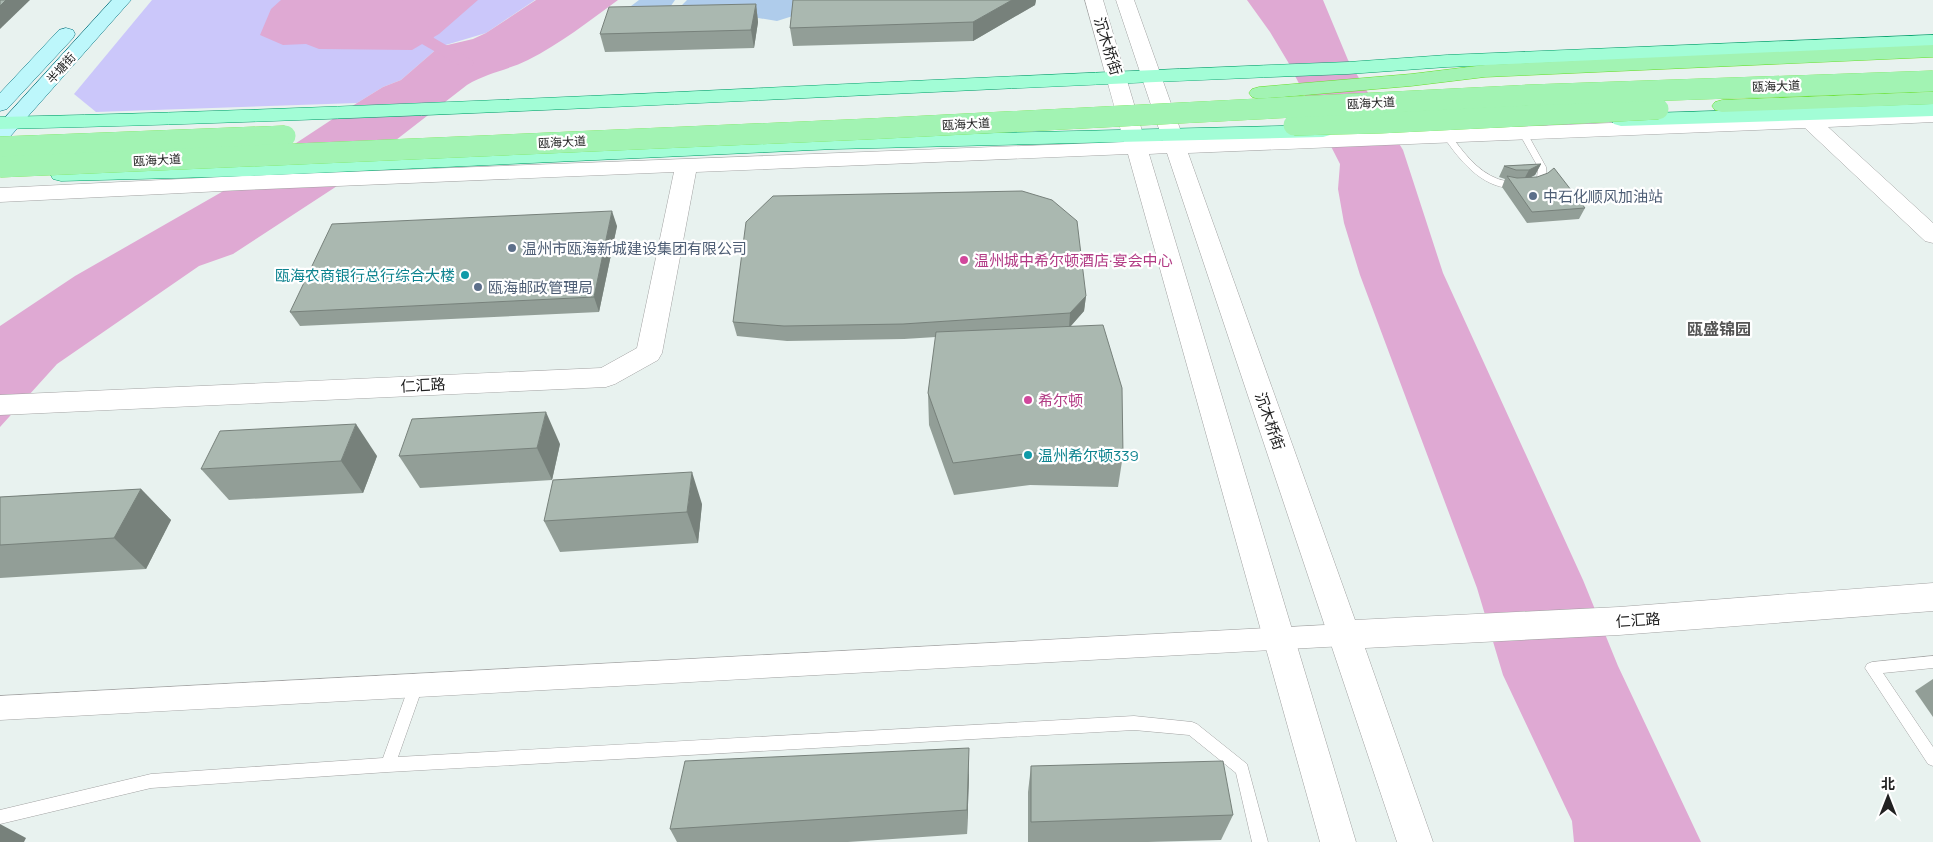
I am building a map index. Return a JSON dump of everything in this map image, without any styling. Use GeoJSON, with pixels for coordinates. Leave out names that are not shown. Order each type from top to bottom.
{"type":"FeatureCollection","features":[{"type":"Feature","properties":{"kind":"highway"},"geometry":{"type":"LineString","coordinates":[[1259,93],[1411,80],[1485,71],[1933,51]]}},
{"type":"Feature","properties":{"kind":"highway","name":"瓯海大道"},"geometry":{"type":"LineString","coordinates":[[0,147],[521,128],[1259,93],[1512,87],[1933,68]]}},
{"type":"Feature","properties":{"kind":"highway","name":"瓯海大道"},"geometry":{"type":"LineString","coordinates":[[0,167],[868,129],[1530,95],[1933,81]]}},
{"type":"Feature","properties":{"kind":"highway"},"geometry":{"type":"LineString","coordinates":[[868,129],[1300,125],[1933,98]]}},
{"type":"Feature","properties":{"kind":"highway"},"geometry":{"type":"LineString","coordinates":[[2,125],[151,140]]}},
{"type":"Feature","properties":{"kind":"main road","name":"半塘街"},"geometry":{"type":"LineString","coordinates":[[2,125],[122,0]]}},
{"type":"Feature","properties":{"kind":"main road","name":"半塘街"},"geometry":{"type":"LineString","coordinates":[[2,125],[78,21]]}},
{"type":"Feature","properties":{"kind":"main road"},"geometry":{"type":"LineString","coordinates":[[2,125],[472,108],[1348,68],[1456,60],[1933,41]]}},
{"type":"Feature","properties":{"kind":"main road","name":"瓯海大道"},"geometry":{"type":"LineString","coordinates":[[1311,137],[1377,129],[1933,110]]}},
{"type":"Feature","properties":{"kind":"main road","name":"瓯海大道"},"geometry":{"type":"LineString","coordinates":[[0,176],[246,176],[368,164],[836,143],[1137,142]]}},
{"type":"Feature","properties":{"kind":"street","name":"沉木桥街"},"geometry":{"type":"LineString","coordinates":[[1094,0],[1137,142],[1338,842]]}},
{"type":"Feature","properties":{"kind":"street","name":"沉木桥街"},"geometry":{"type":"LineString","coordinates":[[1125,0],[1414,842]]}},
{"type":"Feature","properties":{"kind":"street"},"geometry":{"type":"LineString","coordinates":[[0,196],[246,176],[345,179],[686,166],[1137,142],[1311,137],[1403,138],[1933,116]]}},
{"type":"Feature","properties":{"kind":"street"},"geometry":{"type":"LineString","coordinates":[[1809,120],[1933,236]]}},
{"type":"Feature","properties":{"kind":"street"},"geometry":{"type":"LineString","coordinates":[[766,162],[836,143]]}},
{"type":"Feature","properties":{"kind":"street","name":"仁汇路"},"geometry":{"type":"LineString","coordinates":[[11,405],[606,377],[649,353],[686,166]]}},
{"type":"Feature","properties":{"kind":"street","name":"仁汇路"},"geometry":{"type":"LineString","coordinates":[[1344,635],[1619,621],[1933,597]]}},
{"type":"Feature","properties":{"kind":"street"},"geometry":{"type":"LineString","coordinates":[[0,708],[1344,635]]}},
{"type":"Feature","properties":{"kind":"lane"},"geometry":{"type":"LineString","coordinates":[[1447,136],[1464,160],[1491,181],[1512,185],[1535,184],[1542,179],[1542,167],[1523,133]]}},
{"type":"Feature","properties":{"kind":"lane"},"geometry":{"type":"LineString","coordinates":[[1933,662],[1872,668],[1933,759]]}},
{"type":"Feature","properties":{"kind":"lane"},"geometry":{"type":"LineString","coordinates":[[388,765],[416,686]]}},
{"type":"Feature","properties":{"kind":"lane"},"geometry":{"type":"LineString","coordinates":[[0,817],[151,781],[388,765],[1134,723],[1192,730],[1242,769],[1260,842]]}},
{"type":"Feature","properties":{"kind":"shaded area"},"geometry":{"type":"Polygon","coordinates":[[[152,0],[535,0],[486,33],[439,47],[401,80],[383,87],[357,103],[96,112],[74,94],[152,0]]]}},
{"type":"Feature","properties":{"kind":"shaded area"},"geometry":{"type":"Polygon","coordinates":[[[281,0],[478,0],[439,34],[412,50],[319,49],[306,44],[283,45],[260,35],[271,9],[281,0]]]}},
{"type":"Feature","properties":{"kind":"shaded area"},"geometry":{"type":"Polygon","coordinates":[[[536,0],[618,0],[540,54],[482,77],[467,85],[334,188],[233,254],[199,266],[57,364],[0,427],[0,326],[75,276],[220,193],[383,87],[401,80],[439,47],[473,39],[486,33],[536,0]]]}},
{"type":"Feature","properties":{"kind":"shaded area"},"geometry":{"type":"Polygon","coordinates":[[[639,0],[675,0],[668,10],[610,22],[639,0]]]}},
{"type":"Feature","properties":{"kind":"shaded area"},"geometry":{"type":"Polygon","coordinates":[[[687,0],[949,0],[796,15],[777,21],[740,15],[674,13],[687,0]]]}},
{"type":"Feature","properties":{"kind":"shaded area"},"geometry":{"type":"Polygon","coordinates":[[[1247,0],[1323,0],[1348,60],[1403,150],[1443,273],[1583,580],[1618,666],[1701,842],[1574,842],[1572,821],[1503,675],[1477,588],[1360,275],[1344,223],[1338,189],[1340,164],[1288,62],[1270,32],[1247,0]]]}},
{"type":"Feature","properties":{"kind":"building"},"geometry":{"type":"Polygon","coordinates":[[[0,0],[6,0],[0,6],[0,0]]]}},
{"type":"Feature","properties":{"kind":"building"},"geometry":{"type":"Polygon","coordinates":[[[793,0],[1012,0],[973,22],[790,28],[793,0]]]}},
{"type":"Feature","properties":{"kind":"building"},"geometry":{"type":"Polygon","coordinates":[[[756,4],[751,30],[600,34],[609,7],[756,4]]]}},
{"type":"Feature","properties":{"kind":"building"},"geometry":{"type":"Polygon","coordinates":[[[1541,164],[1529,170],[1516,170],[1504,166],[1541,164]]]}},
{"type":"Feature","properties":{"kind":"building"},"geometry":{"type":"Polygon","coordinates":[[[1554,168],[1585,208],[1532,212],[1507,176],[1517,178],[1537,177],[1548,173],[1554,168]]]}},
{"type":"Feature","properties":{"kind":"building"},"geometry":{"type":"Polygon","coordinates":[[[1022,191],[1052,200],[1077,221],[1086,296],[1070,313],[903,324],[784,326],[733,322],[746,222],[773,196],[1022,191]]]}},
{"type":"Feature","properties":{"kind":"building","name":"瓯海农商银行总行综合大楼"},"geometry":{"type":"Polygon","coordinates":[[[612,211],[594,297],[290,312],[332,224],[612,211]]]}},
{"type":"Feature","properties":{"kind":"building","name":"温州希尔顿339"},"geometry":{"type":"Polygon","coordinates":[[[1103,325],[1122,388],[1123,455],[1032,453],[953,463],[928,393],[936,332],[1103,325]]]}},
{"type":"Feature","properties":{"kind":"building"},"geometry":{"type":"Polygon","coordinates":[[[546,412],[537,448],[399,456],[412,419],[546,412]]]}},
{"type":"Feature","properties":{"kind":"building"},"geometry":{"type":"Polygon","coordinates":[[[356,424],[341,461],[201,469],[220,431],[356,424]]]}},
{"type":"Feature","properties":{"kind":"building"},"geometry":{"type":"Polygon","coordinates":[[[692,472],[687,512],[544,521],[553,480],[692,472]]]}},
{"type":"Feature","properties":{"kind":"building"},"geometry":{"type":"Polygon","coordinates":[[[141,489],[114,538],[0,545],[0,497],[141,489]]]}},
{"type":"Feature","properties":{"kind":"building"},"geometry":{"type":"Polygon","coordinates":[[[969,748],[967,810],[670,829],[685,761],[969,748]]]}},
{"type":"Feature","properties":{"kind":"building"},"geometry":{"type":"Polygon","coordinates":[[[1223,761],[1233,815],[1031,822],[1031,766],[1223,761]]]}},
{"type":"Feature","properties":{"kind":"waterway"},"geometry":{"type":"LineString","coordinates":[[409,0],[427,41],[466,63]]}},
{"type":"Feature","properties":{"kind":"place","name":"中石化顺风加油站"},"geometry":{"type":"Point","coordinates":[1533,196]}},
{"type":"Feature","properties":{"kind":"place","name":"温州市瓯海新城建设集团有限公司"},"geometry":{"type":"Point","coordinates":[512,248]}},
{"type":"Feature","properties":{"kind":"place","name":"温州城中希尔顿酒店·宴会中心"},"geometry":{"type":"Point","coordinates":[964,260]}},
{"type":"Feature","properties":{"kind":"place","name":"瓯海农商银行总行综合大楼"},"geometry":{"type":"Point","coordinates":[465,275]}},
{"type":"Feature","properties":{"kind":"place","name":"瓯海邮政管理局"},"geometry":{"type":"Point","coordinates":[478,287]}},
{"type":"Feature","properties":{"kind":"place","name":"希尔顿"},"geometry":{"type":"Point","coordinates":[1028,400]}},
{"type":"Feature","properties":{"kind":"place","name":"温州希尔顿339"},"geometry":{"type":"Point","coordinates":[1028,455]}},
{"type":"Feature","properties":{"kind":"district","name":"瓯盛锦园"},"geometry":{"type":"Point","coordinates":[1719,329]}}]}
